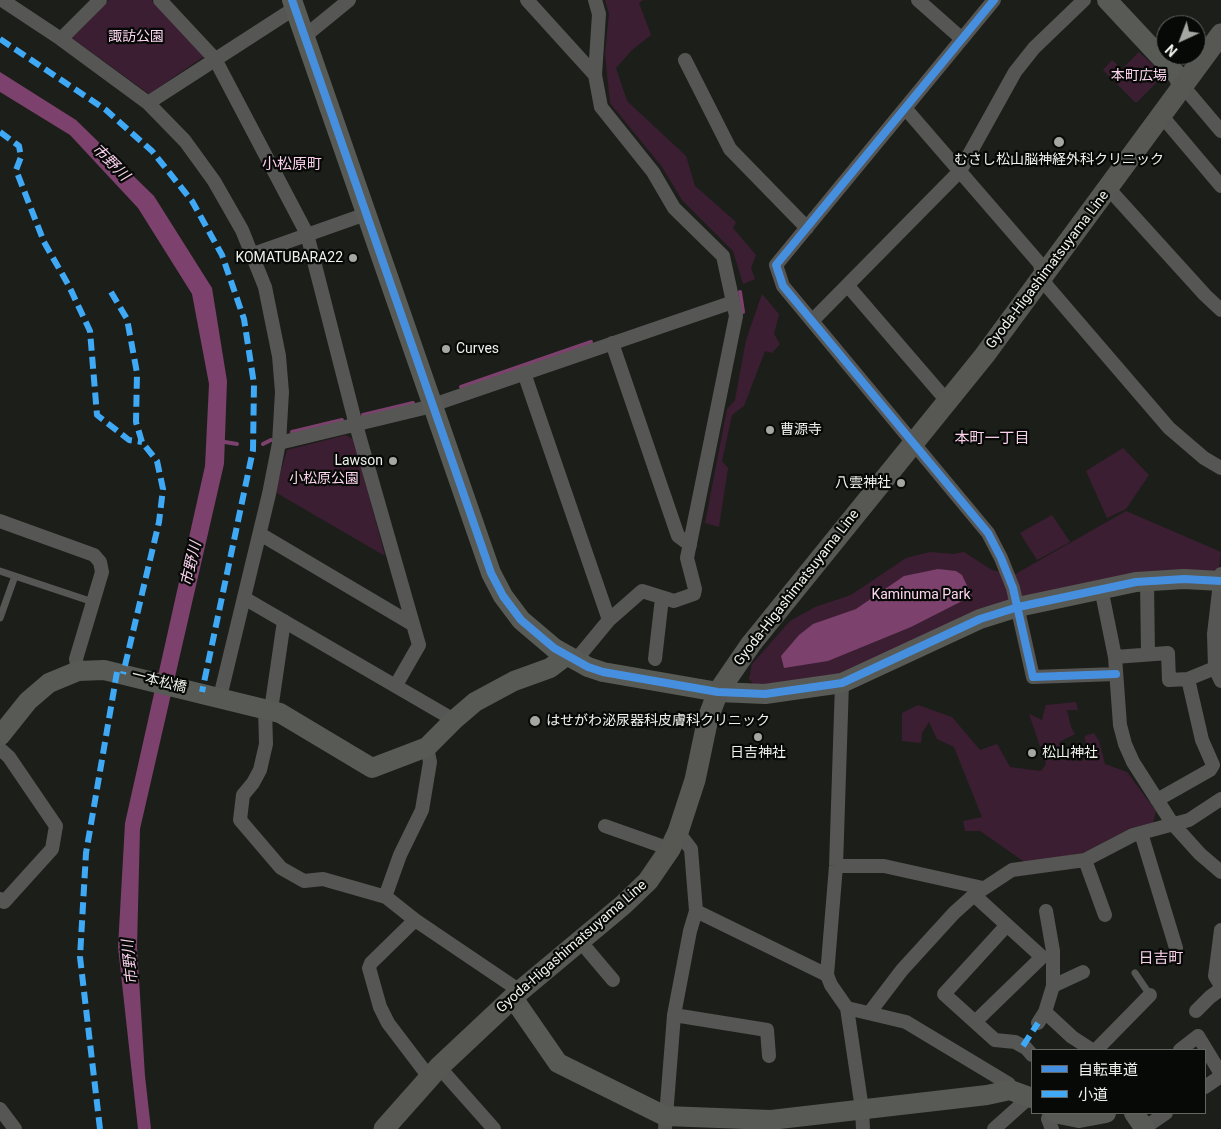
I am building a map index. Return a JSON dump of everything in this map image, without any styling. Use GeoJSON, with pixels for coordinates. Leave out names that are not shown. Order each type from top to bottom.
{"type":"FeatureCollection","features":[{"type":"Feature","properties":{"kind":"main road","name":"Gyoda-Higashimatsuyama Line"},"geometry":{"type":"LineString","coordinates":[[384,1129],[434,1072],[516,995],[648,881],[674,840],[695,780],[708,718],[718,692],[752,644],[912,442],[947,401],[1042,277],[1182,85],[1217,44]]}},
{"type":"Feature","properties":{"kind":"street"},"geometry":{"type":"LineString","coordinates":[[2,0],[61,39],[148,103],[184,140],[214,181],[253,254],[265,288],[279,356],[282,392],[279,443],[260,534],[220,697]]}},
{"type":"Feature","properties":{"kind":"street"},"geometry":{"type":"LineString","coordinates":[[61,39],[100,0]]}},
{"type":"Feature","properties":{"kind":"street"},"geometry":{"type":"LineString","coordinates":[[160,0],[215,59],[307,234],[356,425],[419,646],[396,686]]}},
{"type":"Feature","properties":{"kind":"street"},"geometry":{"type":"LineString","coordinates":[[305,36],[349,0]]}},
{"type":"Feature","properties":{"kind":"street"},"geometry":{"type":"LineString","coordinates":[[527,0],[595,75]]}},
{"type":"Feature","properties":{"kind":"street"},"geometry":{"type":"LineString","coordinates":[[385,897],[400,855],[422,810],[430,762],[427,747],[454,720],[475,702],[514,681],[550,668],[570,658],[608,620],[642,591],[674,601],[694,594],[695,589],[687,558],[736,316],[723,256],[674,208],[653,172],[601,107],[595,75],[599,14],[595,0]]}},
{"type":"Feature","properties":{"kind":"street"},"geometry":{"type":"LineString","coordinates":[[918,0],[962,39]]}},
{"type":"Feature","properties":{"kind":"street"},"geometry":{"type":"LineString","coordinates":[[994,0],[776,265],[783,286],[988,533],[1001,558],[1018,607],[1032,677],[1116,674]]}},
{"type":"Feature","properties":{"kind":"street"},"geometry":{"type":"LineString","coordinates":[[812,321],[960,171],[1015,72],[1034,48],[1084,0]]}},
{"type":"Feature","properties":{"kind":"street"},"geometry":{"type":"LineString","coordinates":[[1108,0],[1178,76],[1182,85],[1221,131]]}},
{"type":"Feature","properties":{"kind":"street"},"geometry":{"type":"LineString","coordinates":[[148,103],[293,4],[497,585],[512,608],[531,631],[570,658],[603,672],[718,692],[765,694],[842,683],[980,619],[1018,607],[1101,588],[1147,581],[1221,579],[1214,634],[1218,674],[1170,680],[1168,653],[1115,657]]}},
{"type":"Feature","properties":{"kind":"street"},"geometry":{"type":"LineString","coordinates":[[685,60],[730,149],[806,228]]}},
{"type":"Feature","properties":{"kind":"street"},"geometry":{"type":"LineString","coordinates":[[905,108],[1040,264],[1042,277],[1047,286],[1169,428],[1204,458],[1221,468]]}},
{"type":"Feature","properties":{"kind":"street"},"geometry":{"type":"LineString","coordinates":[[1161,115],[1221,186]]}},
{"type":"Feature","properties":{"kind":"street"},"geometry":{"type":"LineString","coordinates":[[1108,188],[1205,295],[1221,310]]}},
{"type":"Feature","properties":{"kind":"street"},"geometry":{"type":"LineString","coordinates":[[253,254],[366,214]]}},
{"type":"Feature","properties":{"kind":"street"},"geometry":{"type":"LineString","coordinates":[[848,286],[947,401]]}},
{"type":"Feature","properties":{"kind":"street"},"geometry":{"type":"LineString","coordinates":[[279,443],[356,425],[432,404],[733,302]]}},
{"type":"Feature","properties":{"kind":"street"},"geometry":{"type":"LineString","coordinates":[[612,343],[678,536],[690,545]]}},
{"type":"Feature","properties":{"kind":"street"},"geometry":{"type":"LineString","coordinates":[[524,373],[608,620]]}},
{"type":"Feature","properties":{"kind":"street"},"geometry":{"type":"LineString","coordinates":[[0,521],[98,558],[102,572],[76,659],[78,671]]}},
{"type":"Feature","properties":{"kind":"street"},"geometry":{"type":"LineString","coordinates":[[260,534],[412,624]]}},
{"type":"Feature","properties":{"kind":"street"},"geometry":{"type":"LineString","coordinates":[[1147,581],[1148,654]]}},
{"type":"Feature","properties":{"kind":"street"},"geometry":{"type":"LineString","coordinates":[[1101,588],[1115,657],[1120,725],[1125,744],[1133,762],[1172,823],[1200,854],[1221,872]]}},
{"type":"Feature","properties":{"kind":"street"},"geometry":{"type":"LineString","coordinates":[[244,598],[454,720]]}},
{"type":"Feature","properties":{"kind":"street"},"geometry":{"type":"LineString","coordinates":[[655,659],[662,598]]}},
{"type":"Feature","properties":{"kind":"street"},"geometry":{"type":"LineString","coordinates":[[284,621],[268,709],[266,744],[260,770],[253,783],[243,795],[240,820],[281,868],[304,881],[323,879],[385,897],[516,995],[558,1063],[665,1122],[772,1125],[862,1109],[987,1095],[1010,1090],[1031,1097]]}},
{"type":"Feature","properties":{"kind":"street","name":"一本松橋"},"geometry":{"type":"LineString","coordinates":[[0,736],[43,687],[78,671],[104,670],[280,713],[372,768],[427,747]]}},
{"type":"Feature","properties":{"kind":"street"},"geometry":{"type":"LineString","coordinates":[[1158,800],[1210,770],[1213,765],[1202,740],[1188,679]]}},
{"type":"Feature","properties":{"kind":"street"},"geometry":{"type":"LineString","coordinates":[[842,683],[836,866],[827,975],[831,986],[847,1008],[862,1109],[863,1129]]}},
{"type":"Feature","properties":{"kind":"street"},"geometry":{"type":"LineString","coordinates":[[0,748],[9,757],[56,826],[52,850],[4,902],[0,899]]}},
{"type":"Feature","properties":{"kind":"street"},"geometry":{"type":"LineString","coordinates":[[870,1012],[902,970],[954,913],[978,892],[1012,870],[1085,860],[1133,835],[1172,823],[1190,820],[1221,799]]}},
{"type":"Feature","properties":{"kind":"street"},"geometry":{"type":"LineString","coordinates":[[605,826],[674,840],[691,849],[696,911],[690,931],[674,1015],[665,1122]]}},
{"type":"Feature","properties":{"kind":"street"},"geometry":{"type":"LineString","coordinates":[[1141,833],[1176,948]]}},
{"type":"Feature","properties":{"kind":"street"},"geometry":{"type":"LineString","coordinates":[[1085,860],[1105,915]]}},
{"type":"Feature","properties":{"kind":"street"},"geometry":{"type":"LineString","coordinates":[[836,866],[884,866],[978,892],[1007,925],[1042,957],[975,1022]]}},
{"type":"Feature","properties":{"kind":"street"},"geometry":{"type":"LineString","coordinates":[[696,911],[827,975]]}},
{"type":"Feature","properties":{"kind":"street"},"geometry":{"type":"LineString","coordinates":[[1046,911],[1053,951],[1053,986],[1041,1018],[1090,1049]]}},
{"type":"Feature","properties":{"kind":"street"},"geometry":{"type":"LineString","coordinates":[[415,920],[371,963],[369,968],[380,1007],[388,1023],[434,1072],[494,1129]]}},
{"type":"Feature","properties":{"kind":"street"},"geometry":{"type":"LineString","coordinates":[[1007,925],[944,994],[995,1040],[1016,1042],[1031,1054]]}},
{"type":"Feature","properties":{"kind":"street"},"geometry":{"type":"LineString","coordinates":[[1196,1011],[1221,988],[1215,976],[1221,930]]}},
{"type":"Feature","properties":{"kind":"street"},"geometry":{"type":"LineString","coordinates":[[580,941],[613,980]]}},
{"type":"Feature","properties":{"kind":"street"},"geometry":{"type":"LineString","coordinates":[[1053,986],[1083,972]]}},
{"type":"Feature","properties":{"kind":"street"},"geometry":{"type":"LineString","coordinates":[[1097,1049],[1150,996]]}},
{"type":"Feature","properties":{"kind":"street"},"geometry":{"type":"LineString","coordinates":[[847,1008],[906,1022],[1009,1084],[1010,1090]]}},
{"type":"Feature","properties":{"kind":"street"},"geometry":{"type":"LineString","coordinates":[[674,1015],[767,1030],[769,1056]]}},
{"type":"Feature","properties":{"kind":"street"},"geometry":{"type":"LineString","coordinates":[[1181,1049],[1198,1036],[1206,1049]]}},
{"type":"Feature","properties":{"kind":"street"},"geometry":{"type":"LineString","coordinates":[[1206,1050],[1221,1075],[1206,1085]]}},
{"type":"Feature","properties":{"kind":"street"},"geometry":{"type":"LineString","coordinates":[[995,1129],[1031,1098]]}},
{"type":"Feature","properties":{"kind":"street"},"geometry":{"type":"LineString","coordinates":[[0,1109],[15,1129]]}},
{"type":"Feature","properties":{"kind":"street"},"geometry":{"type":"LineString","coordinates":[[1050,1114],[1048,1120],[1052,1129]]}},
{"type":"Feature","properties":{"kind":"street"},"geometry":{"type":"LineString","coordinates":[[1059,1114],[1080,1118],[1101,1114]]}},
{"type":"Feature","properties":{"kind":"street"},"geometry":{"type":"LineString","coordinates":[[1141,1123],[1164,1114]]}},
{"type":"Feature","properties":{"kind":"lane"},"geometry":{"type":"LineString","coordinates":[[0,571],[93,602]]}},
{"type":"Feature","properties":{"kind":"lane"},"geometry":{"type":"LineString","coordinates":[[0,618],[15,576]]}},
{"type":"Feature","properties":{"kind":"lane"},"geometry":{"type":"LineString","coordinates":[[1135,973],[1150,996]]}},
{"type":"Feature","properties":{"kind":"green space","name":"諏訪公園"},"geometry":{"type":"Polygon","coordinates":[[[109,0],[151,0],[206,55],[149,94],[72,38],[109,0]]]}},
{"type":"Feature","properties":{"kind":"green space"},"geometry":{"type":"Polygon","coordinates":[[[605,0],[643,0],[639,3],[651,35],[632,50],[616,68],[627,101],[686,156],[695,186],[736,222],[733,228],[756,255],[751,268],[755,279],[743,284],[733,251],[682,200],[662,167],[610,103],[605,54],[609,14],[605,0]]]}},
{"type":"Feature","properties":{"kind":"green space","name":"本町広場"},"geometry":{"type":"Polygon","coordinates":[[[1139,52],[1161,72],[1159,80],[1136,103],[1103,70],[1112,60],[1122,69],[1139,52]]]}},
{"type":"Feature","properties":{"kind":"green space"},"geometry":{"type":"Polygon","coordinates":[[[762,294],[779,314],[774,334],[780,344],[772,353],[765,351],[744,406],[732,415],[722,461],[728,468],[719,527],[705,523],[727,409],[735,400],[746,340],[762,294]]]}},
{"type":"Feature","properties":{"kind":"green space","name":"小松原公園"},"geometry":{"type":"Polygon","coordinates":[[[346,435],[354,440],[385,556],[275,492],[287,450],[346,435]]]}},
{"type":"Feature","properties":{"kind":"green space"},"geometry":{"type":"Polygon","coordinates":[[[1123,448],[1149,475],[1126,509],[1107,518],[1086,471],[1123,448]]]}},
{"type":"Feature","properties":{"kind":"green space"},"geometry":{"type":"Polygon","coordinates":[[[1126,511],[1221,552],[1219,568],[1213,573],[1021,600],[1012,576],[1126,511]]]}},
{"type":"Feature","properties":{"kind":"green space"},"geometry":{"type":"Polygon","coordinates":[[[1052,515],[1070,542],[1037,560],[1020,533],[1052,515]]]}},
{"type":"Feature","properties":{"kind":"green space","name":"Kaminuma Park"},"geometry":{"type":"Polygon","coordinates":[[[930,552],[953,554],[964,552],[992,570],[1001,572],[1011,601],[841,678],[757,688],[749,679],[752,664],[790,621],[815,607],[851,595],[906,558],[930,552]]]}},
{"type":"Feature","properties":{"kind":"green space"},"geometry":{"type":"Polygon","coordinates":[[[1076,702],[1078,710],[1067,710],[1071,727],[1075,734],[1059,742],[1063,760],[1082,761],[1086,757],[1085,736],[1094,733],[1099,741],[1105,764],[1127,772],[1156,811],[1153,823],[1131,828],[1083,853],[1026,863],[980,831],[965,831],[963,821],[982,817],[954,747],[937,739],[929,722],[922,733],[921,743],[902,741],[902,713],[918,705],[952,717],[980,750],[997,744],[1010,767],[1041,771],[1046,764],[1029,714],[1042,720],[1046,705],[1076,702]]]}},
{"type":"Feature","properties":{"kind":"water","name":"市野川"},"geometry":{"type":"Polygon","coordinates":[[[0,72],[76,120],[154,196],[212,288],[227,381],[224,464],[140,829],[137,947],[145,1076],[151,1129],[138,1129],[118,947],[125,823],[205,466],[209,384],[192,294],[138,208],[70,135],[0,92],[0,72]]]}},
{"type":"Feature","properties":{"kind":"water"},"geometry":{"type":"Polygon","coordinates":[[[938,569],[956,571],[962,575],[972,596],[911,627],[828,661],[784,668],[781,656],[799,635],[813,624],[856,609],[904,576],[938,569]]]}},
{"type":"Feature","properties":{"kind":"waterway"},"geometry":{"type":"LineString","coordinates":[[740,292],[743,312]]}},
{"type":"Feature","properties":{"kind":"waterway"},"geometry":{"type":"LineString","coordinates":[[461,387],[591,342]]}},
{"type":"Feature","properties":{"kind":"waterway"},"geometry":{"type":"LineString","coordinates":[[363,415],[413,403]]}},
{"type":"Feature","properties":{"kind":"waterway"},"geometry":{"type":"LineString","coordinates":[[292,432],[342,420]]}},
{"type":"Feature","properties":{"kind":"waterway"},"geometry":{"type":"LineString","coordinates":[[263,444],[271,440]]}},
{"type":"Feature","properties":{"kind":"waterway"},"geometry":{"type":"LineString","coordinates":[[225,442],[237,444]]}},
{"type":"Feature","properties":{"kind":"marked path"},"geometry":{"type":"LineString","coordinates":[[0,39],[106,110],[152,151],[192,201],[222,255],[244,319],[254,384],[253,450],[202,692]]}},
{"type":"Feature","properties":{"kind":"marked path"},"geometry":{"type":"LineString","coordinates":[[0,132],[19,146],[21,157],[16,170],[44,242],[69,286],[90,331],[97,415],[129,440],[142,442]]}},
{"type":"Feature","properties":{"kind":"marked path"},"geometry":{"type":"LineString","coordinates":[[111,292],[127,319],[137,373],[136,422],[142,442],[157,461],[163,489],[159,522],[123,674]]}},
{"type":"Feature","properties":{"kind":"marked path"},"geometry":{"type":"LineString","coordinates":[[100,1129],[80,957],[86,853],[117,672]]}},
{"type":"Feature","properties":{"kind":"marked path"},"geometry":{"type":"LineString","coordinates":[[1023,1046],[1038,1023]]}},
{"type":"Feature","properties":{"kind":"cycle path"},"geometry":{"type":"LineString","coordinates":[[292,0],[491,573],[503,596],[521,620],[554,648],[588,667],[603,672],[718,692],[765,694],[842,683],[980,619],[1018,607],[1136,582],[1184,579],[1221,581]]}},
{"type":"Feature","properties":{"kind":"cycle path"},"geometry":{"type":"LineString","coordinates":[[994,0],[776,265],[783,286],[988,533],[1013,588],[1033,677],[1116,674]]}},
{"type":"Feature","properties":{"kind":"place","name":"むさし松山脳神経外科クリニック"},"geometry":{"type":"Point","coordinates":[1059,142]}},
{"type":"Feature","properties":{"kind":"place","name":"KOMATUBARA22"},"geometry":{"type":"Point","coordinates":[353,258]}},
{"type":"Feature","properties":{"kind":"place","name":"Curves"},"geometry":{"type":"Point","coordinates":[446,349]}},
{"type":"Feature","properties":{"kind":"place","name":"曹源寺"},"geometry":{"type":"Point","coordinates":[770,430]}},
{"type":"Feature","properties":{"kind":"place","name":"Lawson"},"geometry":{"type":"Point","coordinates":[393,461]}},
{"type":"Feature","properties":{"kind":"place","name":"八雲神社"},"geometry":{"type":"Point","coordinates":[901,483]}},
{"type":"Feature","properties":{"kind":"place","name":"はせがわ泌尿器科皮膚科クリニック"},"geometry":{"type":"Point","coordinates":[535,721]}},
{"type":"Feature","properties":{"kind":"place","name":"日吉神社"},"geometry":{"type":"Point","coordinates":[758,737]}},
{"type":"Feature","properties":{"kind":"place","name":"松山神社"},"geometry":{"type":"Point","coordinates":[1032,753]}},
{"type":"Feature","properties":{"kind":"district","name":"小松原町"},"geometry":{"type":"Point","coordinates":[292,165]}},
{"type":"Feature","properties":{"kind":"district","name":"本町一丁目"},"geometry":{"type":"Point","coordinates":[992,439]}},
{"type":"Feature","properties":{"kind":"district","name":"日吉町"},"geometry":{"type":"Point","coordinates":[1161,959]}}]}
